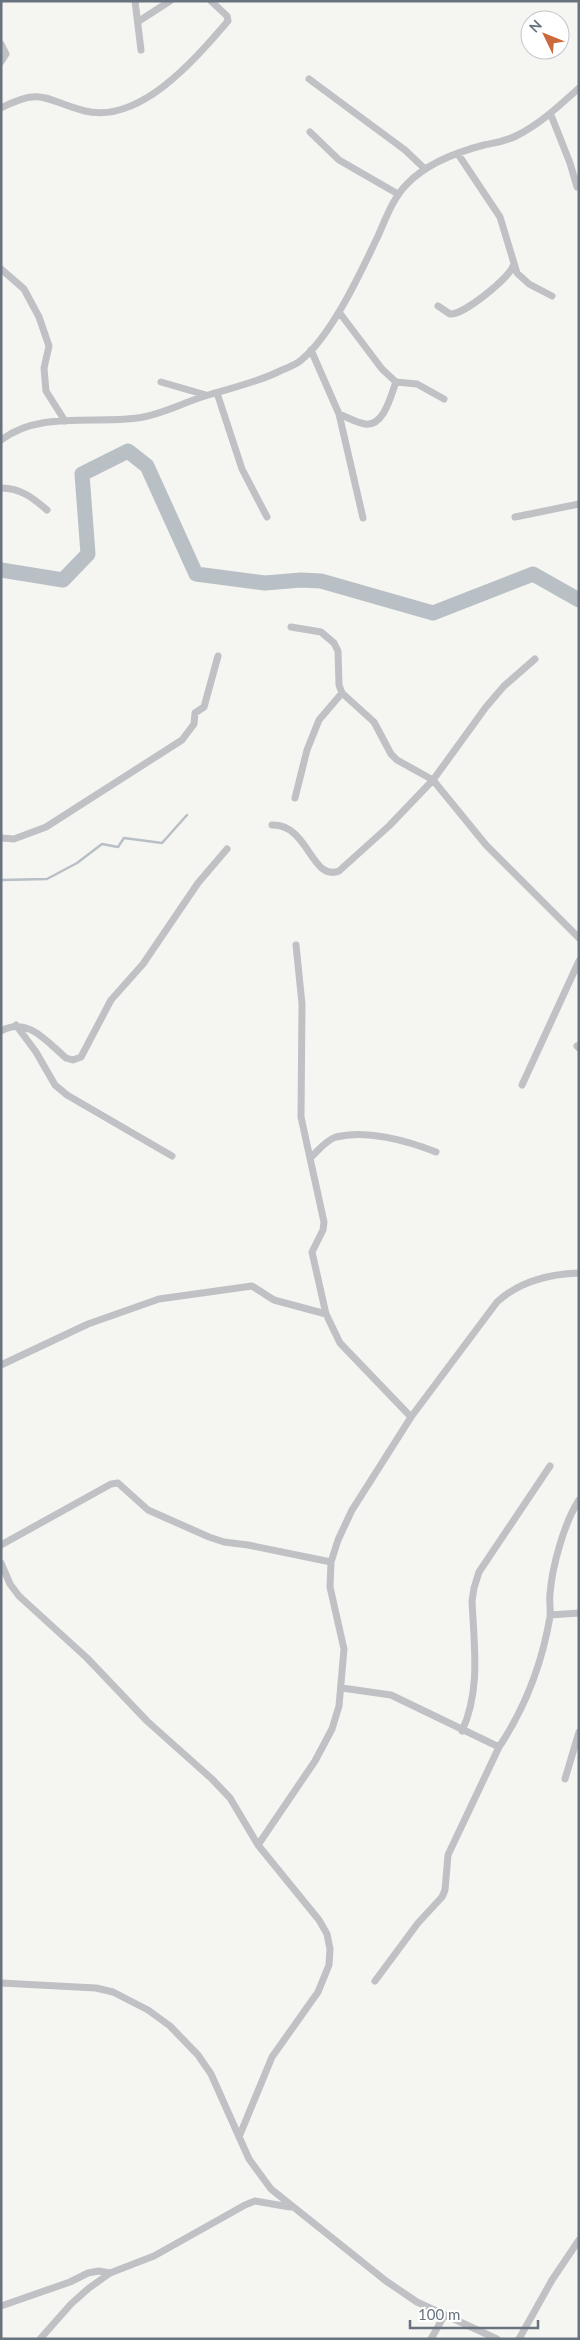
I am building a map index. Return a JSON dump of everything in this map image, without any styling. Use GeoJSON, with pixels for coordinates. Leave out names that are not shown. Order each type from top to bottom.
{"type":"FeatureCollection","features":[{"type":"Feature","properties":{"kind":"street"},"geometry":{"type":"LineString","coordinates":[[135,1],[141,50]]}},
{"type":"Feature","properties":{"kind":"street"},"geometry":{"type":"LineString","coordinates":[[138,21],[170,1]]}},
{"type":"Feature","properties":{"kind":"street"},"geometry":{"type":"LineString","coordinates":[[1,108],[20,98],[32,95],[46,97],[85,111],[103,112],[124,108],[154,93],[178,74],[228,21],[228,16],[211,1]]}},
{"type":"Feature","properties":{"kind":"street"},"geometry":{"type":"LineString","coordinates":[[1,44],[6,54],[1,62]]}},
{"type":"Feature","properties":{"kind":"street"},"geometry":{"type":"LineString","coordinates":[[309,78],[405,150],[425,169]]}},
{"type":"Feature","properties":{"kind":"street"},"geometry":{"type":"LineString","coordinates":[[1,440],[24,428],[65,421],[138,418],[174,408],[206,395],[257,381],[300,361],[312,350],[339,312],[363,268],[398,194],[407,183],[425,169],[458,154],[516,136],[551,114],[579,88]]}},
{"type":"Feature","properties":{"kind":"street"},"geometry":{"type":"LineString","coordinates":[[551,114],[577,187]]}},
{"type":"Feature","properties":{"kind":"street"},"geometry":{"type":"LineString","coordinates":[[310,132],[339,160],[398,194]]}},
{"type":"Feature","properties":{"kind":"street"},"geometry":{"type":"LineString","coordinates":[[458,154],[500,217],[513,266],[517,273],[529,284],[552,296]]}},
{"type":"Feature","properties":{"kind":"street"},"geometry":{"type":"LineString","coordinates":[[438,306],[450,314],[465,310],[507,276],[513,266]]}},
{"type":"Feature","properties":{"kind":"street"},"geometry":{"type":"LineString","coordinates":[[1,268],[24,289],[40,317],[49,346],[44,368],[46,392],[65,421]]}},
{"type":"Feature","properties":{"kind":"street"},"geometry":{"type":"LineString","coordinates":[[339,312],[382,369],[396,382],[417,384],[444,399]]}},
{"type":"Feature","properties":{"kind":"street"},"geometry":{"type":"LineString","coordinates":[[312,350],[339,414],[363,518]]}},
{"type":"Feature","properties":{"kind":"street"},"geometry":{"type":"LineString","coordinates":[[161,382],[206,395]]}},
{"type":"Feature","properties":{"kind":"street"},"geometry":{"type":"LineString","coordinates":[[339,414],[365,424],[374,424],[381,417],[396,382]]}},
{"type":"Feature","properties":{"kind":"street"},"geometry":{"type":"LineString","coordinates":[[217,393],[242,469],[267,517]]}},
{"type":"Feature","properties":{"kind":"street"},"geometry":{"type":"LineString","coordinates":[[1,488],[20,491],[32,496],[47,510]]}},
{"type":"Feature","properties":{"kind":"street"},"geometry":{"type":"LineString","coordinates":[[515,517],[579,504]]}},
{"type":"Feature","properties":{"kind":"street"},"geometry":{"type":"LineString","coordinates":[[291,627],[321,632],[334,643],[338,650],[339,686],[342,694],[374,722],[396,760],[433,780],[486,845],[579,938]]}},
{"type":"Feature","properties":{"kind":"street"},"geometry":{"type":"LineString","coordinates":[[3,839],[14,839],[54,823],[182,740],[194,724],[195,713],[204,707],[218,656]]}},
{"type":"Feature","properties":{"kind":"street"},"geometry":{"type":"LineString","coordinates":[[272,825],[283,825],[290,829],[302,841],[318,866],[326,873],[332,874],[339,871],[389,826],[433,780],[504,686],[535,659]]}},
{"type":"Feature","properties":{"kind":"street"},"geometry":{"type":"LineString","coordinates":[[295,798],[307,750],[318,720],[342,694]]}},
{"type":"Feature","properties":{"kind":"street"},"geometry":{"type":"LineString","coordinates":[[1,1031],[16,1025],[33,1030],[66,1058],[73,1060],[81,1058],[111,1000],[143,964],[198,883],[226,850]]}},
{"type":"Feature","properties":{"kind":"street"},"geometry":{"type":"LineString","coordinates":[[296,945],[302,1004],[301,1117],[324,1222],[324,1230],[312,1252],[326,1314],[340,1343],[411,1417]]}},
{"type":"Feature","properties":{"kind":"street"},"geometry":{"type":"LineString","coordinates":[[522,1085],[579,961]]}},
{"type":"Feature","properties":{"kind":"street"},"geometry":{"type":"LineString","coordinates":[[16,1025],[36,1052],[52,1080],[67,1095],[172,1156]]}},
{"type":"Feature","properties":{"kind":"street"},"geometry":{"type":"LineString","coordinates":[[311,1157],[336,1137],[352,1136],[391,1138],[436,1152]]}},
{"type":"Feature","properties":{"kind":"street"},"geometry":{"type":"LineString","coordinates":[[258,1845],[316,1761],[332,1729],[340,1706],[344,1649],[330,1587],[331,1562],[338,1540],[352,1510],[411,1417],[496,1302],[511,1289],[525,1282],[560,1274],[579,1273]]}},
{"type":"Feature","properties":{"kind":"street"},"geometry":{"type":"LineString","coordinates":[[1,1365],[116,1313],[159,1299],[188,1293],[252,1286],[274,1300],[326,1314]]}},
{"type":"Feature","properties":{"kind":"street"},"geometry":{"type":"LineString","coordinates":[[462,1731],[470,1714],[475,1682],[472,1601],[479,1572],[550,1466]]}},
{"type":"Feature","properties":{"kind":"street"},"geometry":{"type":"LineString","coordinates":[[1,1545],[111,1484],[118,1483],[148,1510],[209,1537],[224,1542],[248,1544],[331,1562]]}},
{"type":"Feature","properties":{"kind":"street"},"geometry":{"type":"LineString","coordinates":[[375,1981],[418,1923],[442,1897],[445,1890],[448,1855],[499,1747],[536,1675],[550,1615],[553,1570],[570,1517],[579,1500]]}},
{"type":"Feature","properties":{"kind":"street"},"geometry":{"type":"LineString","coordinates":[[1,1563],[10,1584],[19,1596],[105,1675],[147,1721],[224,1792],[258,1845],[319,1920],[327,1934],[330,1949],[328,1965],[318,1992],[272,2057],[239,2137]]}},
{"type":"Feature","properties":{"kind":"street"},"geometry":{"type":"LineString","coordinates":[[550,1615],[579,1613]]}},
{"type":"Feature","properties":{"kind":"street"},"geometry":{"type":"LineString","coordinates":[[342,1688],[391,1695],[430,1713],[462,1731],[499,1747]]}},
{"type":"Feature","properties":{"kind":"street"},"geometry":{"type":"LineString","coordinates":[[564,1779],[579,1732]]}},
{"type":"Feature","properties":{"kind":"street"},"geometry":{"type":"LineString","coordinates":[[1,1983],[96,1988],[113,1992],[148,2010],[170,2026],[198,2055],[211,2074],[257,2173],[291,2207],[386,2281],[417,2302],[497,2339]]}},
{"type":"Feature","properties":{"kind":"street"},"geometry":{"type":"LineString","coordinates":[[40,2339],[71,2304],[110,2273],[154,2256],[255,2201],[291,2207]]}},
{"type":"Feature","properties":{"kind":"street"},"geometry":{"type":"LineString","coordinates":[[519,2339],[552,2280],[579,2240]]}},
{"type":"Feature","properties":{"kind":"street"},"geometry":{"type":"LineString","coordinates":[[1,2306],[70,2282],[88,2273],[98,2271],[110,2273]]}},
{"type":"Feature","properties":{"kind":"street"},"geometry":{"type":"LineString","coordinates":[[430,2339],[444,2316]]}},
{"type":"Feature","properties":{"kind":"waterway"},"geometry":{"type":"LineString","coordinates":[[1,570],[63,580],[88,554],[82,474],[128,451],[147,466],[196,574],[265,583],[301,580],[321,581],[433,613],[533,574],[579,600]]}},
{"type":"Feature","properties":{"kind":"waterway"},"geometry":{"type":"LineString","coordinates":[[1,880],[47,879],[77,863],[102,844],[118,847],[124,838],[162,843],[187,815]]}}]}
